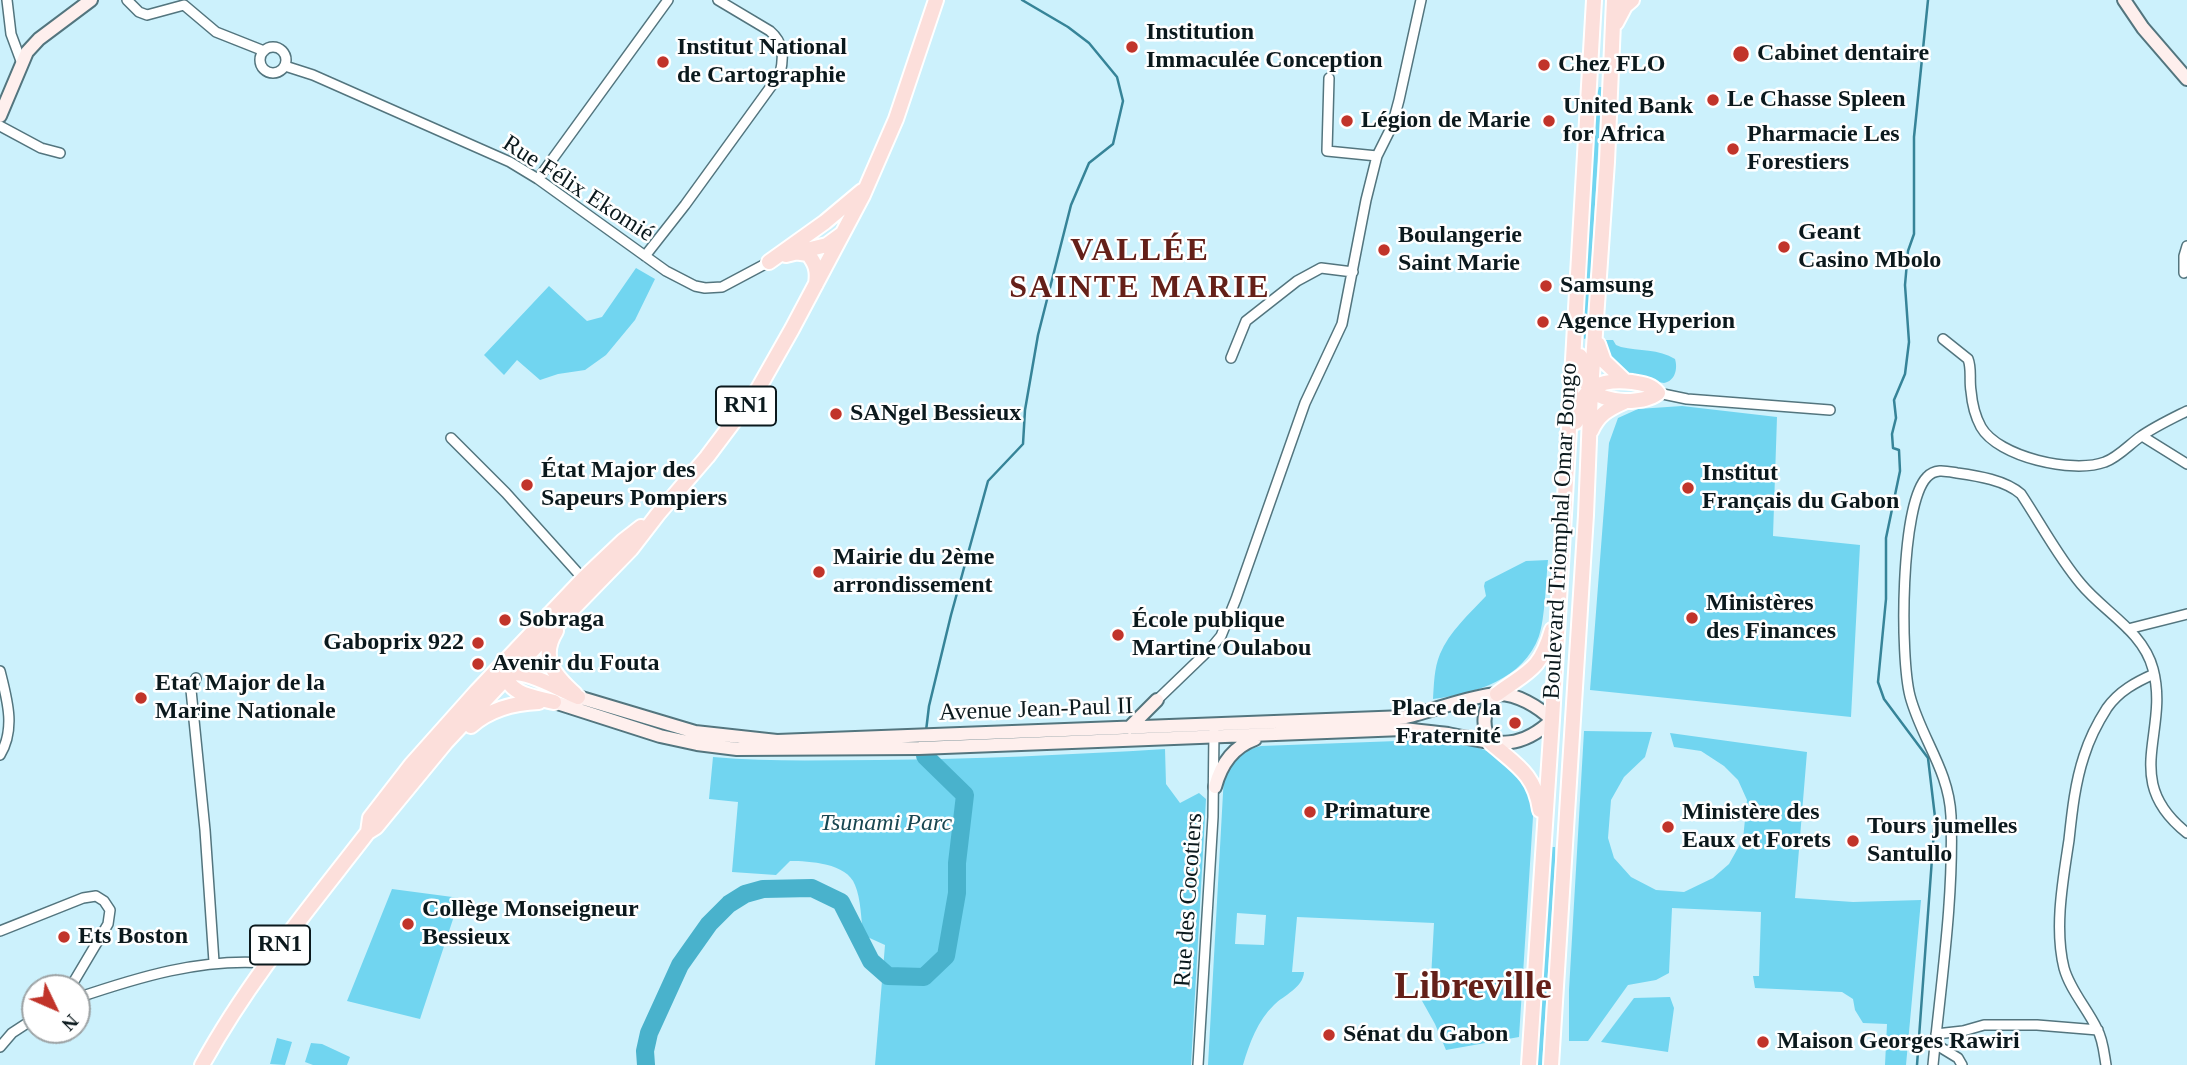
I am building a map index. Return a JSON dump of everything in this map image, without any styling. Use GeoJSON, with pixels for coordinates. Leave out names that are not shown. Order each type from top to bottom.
{"type":"FeatureCollection","features":[{"type":"Feature","properties":{"kind":"main road"},"geometry":{"type":"LineString","coordinates":[[0,116],[27,52],[91,0]]}},
{"type":"Feature","properties":{"kind":"main road","name":"RN1"},"geometry":{"type":"LineString","coordinates":[[368,832],[370,818],[427,747],[512,652],[584,584],[623,541],[658,514],[708,457],[741,412],[775,360],[866,188],[896,119],[936,0]]}},
{"type":"Feature","properties":{"kind":"main road","name":"Boulevard Triomphal Omar Bongo"},"geometry":{"type":"LineString","coordinates":[[1529,1065],[1594,0]]}},
{"type":"Feature","properties":{"kind":"main road"},"geometry":{"type":"LineString","coordinates":[[1587,111],[1597,78],[1603,0]]}},
{"type":"Feature","properties":{"kind":"main road","name":"Boulevard Triomphal Omar Bongo"},"geometry":{"type":"LineString","coordinates":[[1551,1065],[1614,0]]}},
{"type":"Feature","properties":{"kind":"main road"},"geometry":{"type":"LineString","coordinates":[[1612,34],[1620,12],[1632,0]]}},
{"type":"Feature","properties":{"kind":"main road"},"geometry":{"type":"LineString","coordinates":[[2124,0],[2143,28],[2187,79]]}},
{"type":"Feature","properties":{"kind":"main road"},"geometry":{"type":"LineString","coordinates":[[769,262],[797,245],[866,188]]}},
{"type":"Feature","properties":{"kind":"main road"},"geometry":{"type":"LineString","coordinates":[[797,245],[811,233],[826,232],[838,240]]}},
{"type":"Feature","properties":{"kind":"main road"},"geometry":{"type":"LineString","coordinates":[[797,245],[816,264],[816,285]]}},
{"type":"Feature","properties":{"kind":"main road"},"geometry":{"type":"LineString","coordinates":[[1564,496],[1573,461],[1578,407],[1586,394],[1591,390],[1602,383],[1625,381],[1648,385],[1658,393],[1647,399],[1628,401],[1602,397],[1591,390],[1581,373],[1578,278]]}},
{"type":"Feature","properties":{"kind":"main road"},"geometry":{"type":"LineString","coordinates":[[1596,329],[1600,354],[1625,381]]}},
{"type":"Feature","properties":{"kind":"main road"},"geometry":{"type":"LineString","coordinates":[[1588,439],[1599,416],[1628,401]]}},
{"type":"Feature","properties":{"kind":"main road"},"geometry":{"type":"LineString","coordinates":[[1552,720],[1565,697],[1573,606],[1582,572]]}},
{"type":"Feature","properties":{"kind":"main road"},"geometry":{"type":"LineString","coordinates":[[554,702],[515,690],[507,675],[507,664],[584,584]]}},
{"type":"Feature","properties":{"kind":"main road","name":"RN1"},"geometry":{"type":"LineString","coordinates":[[202,1065],[266,962],[368,832],[376,827],[417,776],[507,675],[566,615],[584,584]]}},
{"type":"Feature","properties":{"kind":"main road"},"geometry":{"type":"LineString","coordinates":[[1544,829],[1538,797],[1530,779],[1515,762],[1491,743],[1485,729],[1484,716],[1497,694],[1536,666],[1549,639],[1558,597]]}},
{"type":"Feature","properties":{"kind":"main road"},"geometry":{"type":"LineString","coordinates":[[566,615],[550,642],[548,659],[557,676],[578,697]]}},
{"type":"Feature","properties":{"kind":"main road"},"geometry":{"type":"LineString","coordinates":[[427,747],[486,685],[507,675],[526,674],[578,697]]}},
{"type":"Feature","properties":{"kind":"main road"},"geometry":{"type":"LineString","coordinates":[[1497,694],[1541,709],[1552,720],[1560,737],[1558,828],[1563,869]]}},
{"type":"Feature","properties":{"kind":"main road","name":"Avenue Jean-Paul II"},"geometry":{"type":"LineString","coordinates":[[554,702],[631,728],[697,744],[782,750],[925,748],[1020,743],[1405,717],[1497,694]]}},
{"type":"Feature","properties":{"kind":"main road","name":"Avenue Jean-Paul II"},"geometry":{"type":"LineString","coordinates":[[578,697],[685,729],[733,737],[801,741],[926,734],[1168,727],[1268,735],[1404,729],[1505,744],[1534,735],[1552,720]]}},
{"type":"Feature","properties":{"kind":"main road"},"geometry":{"type":"LineString","coordinates":[[1157,700],[1154,713],[1156,718],[1168,727]]}},
{"type":"Feature","properties":{"kind":"main road"},"geometry":{"type":"LineString","coordinates":[[1129,728],[1157,700]]}},
{"type":"Feature","properties":{"kind":"main road"},"geometry":{"type":"LineString","coordinates":[[417,776],[426,771],[487,714],[516,704],[554,702]]}},
{"type":"Feature","properties":{"kind":"main road"},"geometry":{"type":"LineString","coordinates":[[1215,787],[1222,765],[1236,749],[1251,740],[1268,735]]}},
{"type":"Feature","properties":{"kind":"street"},"geometry":{"type":"LineString","coordinates":[[7,0],[11,34],[21,61]]}},
{"type":"Feature","properties":{"kind":"street"},"geometry":{"type":"LineString","coordinates":[[127,0],[139,12],[147,15],[184,5],[216,32],[264,51]]}},
{"type":"Feature","properties":{"kind":"street"},"geometry":{"type":"LineString","coordinates":[[538,179],[668,0]]}},
{"type":"Feature","properties":{"kind":"street"},"geometry":{"type":"LineString","coordinates":[[645,256],[693,195],[780,74],[783,60],[777,37],[718,0]]}},
{"type":"Feature","properties":{"kind":"street"},"geometry":{"type":"LineString","coordinates":[[1157,700],[1212,648],[1221,636],[1305,403],[1342,324],[1366,200],[1377,156],[1392,126],[1421,0]]}},
{"type":"Feature","properties":{"kind":"street"},"geometry":{"type":"LineString","coordinates":[[271,47],[279,48],[286,58],[285,66],[279,72],[266,71],[262,68],[260,59],[264,51],[271,47]]}},
{"type":"Feature","properties":{"kind":"street","name":"Rue Félix Ekomié"},"geometry":{"type":"LineString","coordinates":[[285,66],[313,75],[510,162],[685,282],[714,289],[734,283],[769,262]]}},
{"type":"Feature","properties":{"kind":"street"},"geometry":{"type":"LineString","coordinates":[[1329,78],[1327,151],[1377,156]]}},
{"type":"Feature","properties":{"kind":"street"},"geometry":{"type":"LineString","coordinates":[[0,126],[41,148],[60,153]]}},
{"type":"Feature","properties":{"kind":"street"},"geometry":{"type":"LineString","coordinates":[[2184,273],[2187,246]]}},
{"type":"Feature","properties":{"kind":"street"},"geometry":{"type":"LineString","coordinates":[[1231,358],[1246,321],[1297,281],[1321,268],[1353,272]]}},
{"type":"Feature","properties":{"kind":"street"},"geometry":{"type":"LineString","coordinates":[[1943,339],[1970,363],[1970,390],[1980,426],[1989,438],[2010,452],[2052,464],[2092,465],[2109,461],[2141,436],[2187,411]]}},
{"type":"Feature","properties":{"kind":"street"},"geometry":{"type":"LineString","coordinates":[[1658,393],[1687,399],[1830,410]]}},
{"type":"Feature","properties":{"kind":"street"},"geometry":{"type":"LineString","coordinates":[[2141,436],[2187,464]]}},
{"type":"Feature","properties":{"kind":"street"},"geometry":{"type":"LineString","coordinates":[[451,438],[506,493],[584,584]]}},
{"type":"Feature","properties":{"kind":"street"},"geometry":{"type":"LineString","coordinates":[[1933,1065],[1951,889],[1951,814],[1942,773],[1910,697],[1903,643],[1905,577],[1912,517],[1921,485],[1928,475],[1937,470],[1966,474],[2013,487],[2081,585],[2128,629],[2147,654],[2157,694],[2150,761],[2152,787],[2164,808],[2187,833]]}},
{"type":"Feature","properties":{"kind":"street"},"geometry":{"type":"LineString","coordinates":[[2128,629],[2187,614]]}},
{"type":"Feature","properties":{"kind":"street"},"geometry":{"type":"LineString","coordinates":[[0,671],[10,726],[9,737],[0,755]]}},
{"type":"Feature","properties":{"kind":"street"},"geometry":{"type":"LineString","coordinates":[[2106,1065],[2098,1030],[2064,968],[2061,907],[2072,812],[2083,757],[2108,708],[2122,692],[2154,674]]}},
{"type":"Feature","properties":{"kind":"street"},"geometry":{"type":"LineString","coordinates":[[196,678],[191,690],[204,817],[214,962]]}},
{"type":"Feature","properties":{"kind":"street","name":"Rue des Cocotiers"},"geometry":{"type":"LineString","coordinates":[[1198,1065],[1215,787],[1214,731]]}},
{"type":"Feature","properties":{"kind":"street"},"geometry":{"type":"LineString","coordinates":[[0,931],[83,898],[96,896],[104,901],[110,910],[108,924],[78,974]]}},
{"type":"Feature","properties":{"kind":"street"},"geometry":{"type":"LineString","coordinates":[[91,993],[214,962],[266,962]]}},
{"type":"Feature","properties":{"kind":"street"},"geometry":{"type":"LineString","coordinates":[[1936,1034],[1984,1025],[2037,1025],[2098,1030]]}},
{"type":"Feature","properties":{"kind":"street"},"geometry":{"type":"LineString","coordinates":[[0,1047],[21,1027]]}},
{"type":"Feature","properties":{"kind":"street"},"geometry":{"type":"LineString","coordinates":[[1935,1044],[1958,1058],[1962,1065]]}},
{"type":"Feature","properties":{"kind":"green space"},"geometry":{"type":"Polygon","coordinates":[[[1599,87],[1602,87],[1587,338],[1584,339],[1583,292],[1594,108],[1599,87]]]}},
{"type":"Feature","properties":{"kind":"green space"},"geometry":{"type":"Polygon","coordinates":[[[636,268],[655,279],[635,320],[606,355],[585,370],[540,380],[517,360],[504,375],[484,355],[549,286],[587,321],[602,317],[636,268]]]}},
{"type":"Feature","properties":{"kind":"green space"},"geometry":{"type":"Polygon","coordinates":[[[1605,340],[1613,340],[1621,347],[1669,356],[1675,359],[1675,374],[1671,380],[1664,383],[1626,372],[1611,359],[1605,340]]]}},
{"type":"Feature","properties":{"kind":"green space"},"geometry":{"type":"Polygon","coordinates":[[[1682,406],[1777,417],[1773,536],[1860,545],[1851,717],[1590,690],[1609,443],[1618,418],[1638,409],[1682,406]]]}},
{"type":"Feature","properties":{"kind":"green space"},"geometry":{"type":"Polygon","coordinates":[[[1548,560],[1541,629],[1532,651],[1510,674],[1496,682],[1465,693],[1433,699],[1435,671],[1440,654],[1454,630],[1486,596],[1485,582],[1526,561],[1548,560]]]}},
{"type":"Feature","properties":{"kind":"green space"},"geometry":{"type":"Polygon","coordinates":[[[1584,731],[1652,732],[1645,757],[1624,777],[1611,800],[1608,838],[1614,858],[1631,877],[1656,890],[1684,892],[1713,878],[1729,864],[1743,839],[1747,800],[1738,780],[1724,766],[1701,751],[1674,747],[1670,733],[1807,752],[1795,898],[1853,902],[1921,900],[1906,1065],[1885,1065],[1887,1024],[1863,1023],[1855,1010],[1853,999],[1842,992],[1755,988],[1753,976],[1759,976],[1761,912],[1672,908],[1669,973],[1656,980],[1628,985],[1588,1041],[1569,1041],[1569,990],[1584,731]]]}},
{"type":"Feature","properties":{"kind":"green space"},"geometry":{"type":"Polygon","coordinates":[[[1425,740],[1462,744],[1487,751],[1509,763],[1518,772],[1534,801],[1519,1037],[1446,1050],[1421,999],[1430,997],[1434,923],[1297,917],[1292,972],[1304,972],[1303,978],[1263,1018],[1243,1065],[1208,1065],[1224,775],[1240,756],[1261,746],[1425,740]],[[1237,913],[1235,944],[1264,945],[1266,915],[1237,913]]]}},
{"type":"Feature","properties":{"kind":"green space","name":"Tsunami Parc"},"geometry":{"type":"Polygon","coordinates":[[[1165,749],[1166,784],[1180,803],[1199,793],[1206,799],[1191,1065],[875,1065],[885,945],[863,935],[858,896],[851,878],[827,865],[798,861],[790,861],[776,875],[732,872],[738,802],[709,799],[713,757],[775,760],[914,759],[1165,749]]]}},
{"type":"Feature","properties":{"kind":"green space"},"geometry":{"type":"Polygon","coordinates":[[[1549,847],[1555,847],[1555,863],[1542,1065],[1536,1065],[1549,847]]]}},
{"type":"Feature","properties":{"kind":"green space"},"geometry":{"type":"Polygon","coordinates":[[[392,889],[460,898],[420,1019],[347,1001],[392,889]]]}},
{"type":"Feature","properties":{"kind":"green space"},"geometry":{"type":"Polygon","coordinates":[[[1670,997],[1674,1008],[1668,1052],[1601,1042],[1634,998],[1670,997]]]}},
{"type":"Feature","properties":{"kind":"green space"},"geometry":{"type":"Polygon","coordinates":[[[277,1038],[292,1042],[285,1065],[270,1064],[277,1038]]]}},
{"type":"Feature","properties":{"kind":"green space"},"geometry":{"type":"Polygon","coordinates":[[[311,1043],[322,1044],[350,1057],[347,1065],[313,1065],[305,1062],[311,1043]]]}},
{"type":"Feature","properties":{"kind":"waterway"},"geometry":{"type":"LineString","coordinates":[[926,731],[929,706],[951,615],[988,481],[1023,444],[1025,410],[1038,335],[1071,205],[1089,163],[1113,144],[1123,101],[1117,77],[1089,43],[1068,27],[1022,0]]}},
{"type":"Feature","properties":{"kind":"waterway"},"geometry":{"type":"LineString","coordinates":[[1917,1065],[1935,817],[1928,758],[1884,699],[1878,682],[1886,599],[1886,538],[1900,471],[1899,450],[1893,448],[1892,434],[1896,418],[1894,400],[1905,374],[1909,342],[1905,285],[1908,251],[1914,234],[1914,137],[1928,0]]}},
{"type":"Feature","properties":{"kind":"waterway"},"geometry":{"type":"LineString","coordinates":[[646,1065],[645,1051],[649,1033],[680,965],[709,924],[729,904],[745,894],[763,889],[812,888],[841,902],[871,961],[888,976],[924,977],[946,956],[957,893],[957,863],[965,795],[925,756]]}},
{"type":"Feature","properties":{"kind":"place","name":"Institution Immaculée Conception"},"geometry":{"type":"Point","coordinates":[1132,47]}},
{"type":"Feature","properties":{"kind":"place","name":"Cabinet dentaire"},"geometry":{"type":"Point","coordinates":[1741,54]}},
{"type":"Feature","properties":{"kind":"place","name":"Institut National de Cartographie"},"geometry":{"type":"Point","coordinates":[663,62]}},
{"type":"Feature","properties":{"kind":"place","name":"Chez FLO"},"geometry":{"type":"Point","coordinates":[1544,65]}},
{"type":"Feature","properties":{"kind":"place","name":"Le Chasse Spleen"},"geometry":{"type":"Point","coordinates":[1713,100]}},
{"type":"Feature","properties":{"kind":"place","name":"Légion de Marie"},"geometry":{"type":"Point","coordinates":[1347,121]}},
{"type":"Feature","properties":{"kind":"place","name":"United Bank for Africa"},"geometry":{"type":"Point","coordinates":[1549,121]}},
{"type":"Feature","properties":{"kind":"place","name":"Pharmacie Les Forestiers"},"geometry":{"type":"Point","coordinates":[1733,149]}},
{"type":"Feature","properties":{"kind":"place","name":"Geant Casino Mbolo"},"geometry":{"type":"Point","coordinates":[1784,247]}},
{"type":"Feature","properties":{"kind":"place","name":"Boulangerie Saint Marie"},"geometry":{"type":"Point","coordinates":[1384,250]}},
{"type":"Feature","properties":{"kind":"place","name":"Samsung"},"geometry":{"type":"Point","coordinates":[1546,286]}},
{"type":"Feature","properties":{"kind":"place","name":"Agence Hyperion"},"geometry":{"type":"Point","coordinates":[1543,322]}},
{"type":"Feature","properties":{"kind":"place","name":"SANgel Bessieux"},"geometry":{"type":"Point","coordinates":[836,414]}},
{"type":"Feature","properties":{"kind":"place","name":"État Major des Sapeurs Pompiers"},"geometry":{"type":"Point","coordinates":[527,485]}},
{"type":"Feature","properties":{"kind":"place","name":"Institut Français du Gabon"},"geometry":{"type":"Point","coordinates":[1688,488]}},
{"type":"Feature","properties":{"kind":"place","name":"Mairie du 2ème arrondissement"},"geometry":{"type":"Point","coordinates":[819,572]}},
{"type":"Feature","properties":{"kind":"place","name":"Ministères des Finances"},"geometry":{"type":"Point","coordinates":[1692,618]}},
{"type":"Feature","properties":{"kind":"place","name":"Sobraga"},"geometry":{"type":"Point","coordinates":[505,620]}},
{"type":"Feature","properties":{"kind":"place","name":"École publique Martine Oulabou"},"geometry":{"type":"Point","coordinates":[1118,635]}},
{"type":"Feature","properties":{"kind":"place","name":"Gaboprix 922"},"geometry":{"type":"Point","coordinates":[478,643]}},
{"type":"Feature","properties":{"kind":"place","name":"Avenir du Fouta"},"geometry":{"type":"Point","coordinates":[478,664]}},
{"type":"Feature","properties":{"kind":"place","name":"Etat Major de la Marine Nationale"},"geometry":{"type":"Point","coordinates":[141,698]}},
{"type":"Feature","properties":{"kind":"place","name":"Place de la Fraternité"},"geometry":{"type":"Point","coordinates":[1515,723]}},
{"type":"Feature","properties":{"kind":"place","name":"Primature"},"geometry":{"type":"Point","coordinates":[1310,812]}},
{"type":"Feature","properties":{"kind":"place","name":"Ministère des Eaux et Forets"},"geometry":{"type":"Point","coordinates":[1668,827]}},
{"type":"Feature","properties":{"kind":"place","name":"Tours jumelles Santullo"},"geometry":{"type":"Point","coordinates":[1853,841]}},
{"type":"Feature","properties":{"kind":"place","name":"Collège Monseigneur Bessieux"},"geometry":{"type":"Point","coordinates":[408,924]}},
{"type":"Feature","properties":{"kind":"place","name":"Ets Boston"},"geometry":{"type":"Point","coordinates":[64,937]}},
{"type":"Feature","properties":{"kind":"place","name":"Sénat du Gabon"},"geometry":{"type":"Point","coordinates":[1329,1035]}},
{"type":"Feature","properties":{"kind":"place","name":"Maison Georges Rawiri"},"geometry":{"type":"Point","coordinates":[1763,1042]}},
{"type":"Feature","properties":{"kind":"district","name":"VALLÉE SAINTE MARIE"},"geometry":{"type":"Point","coordinates":[1140,270]}},
{"type":"Feature","properties":{"kind":"district","name":"Libreville"},"geometry":{"type":"Point","coordinates":[1473,988]}}]}
